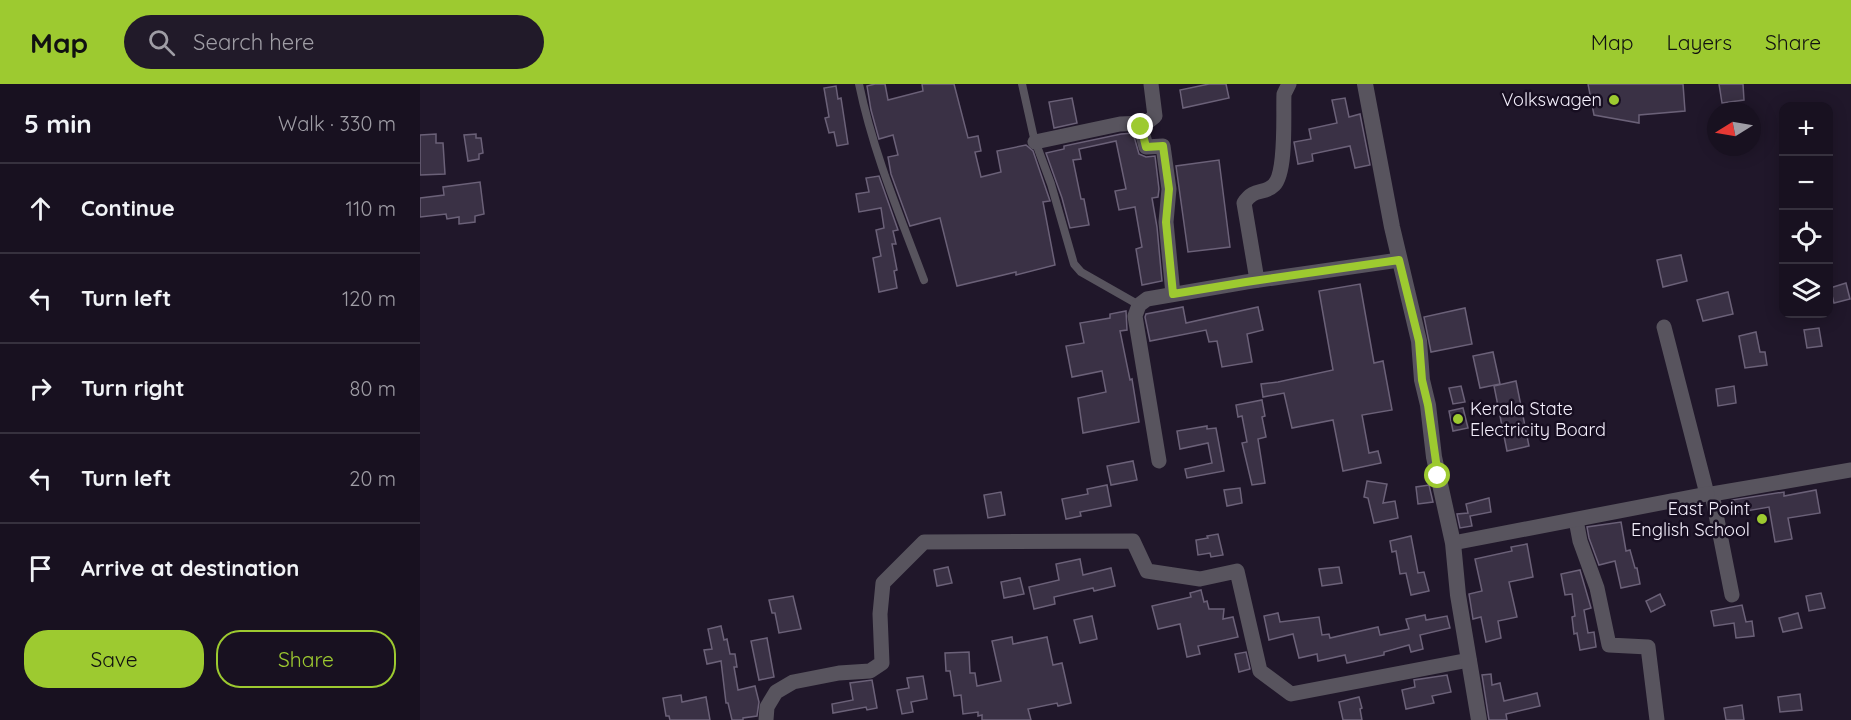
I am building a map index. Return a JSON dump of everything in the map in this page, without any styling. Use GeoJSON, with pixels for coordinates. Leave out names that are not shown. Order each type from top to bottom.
{"type":"FeatureCollection","features":[{"type":"Feature","properties":{"kind":"street"},"geometry":{"type":"LineString","coordinates":[[1151,84],[1155,116],[1141,127],[1146,147],[1163,146],[1169,189],[1166,222],[1173,294]]}},
{"type":"Feature","properties":{"kind":"street"},"geometry":{"type":"LineString","coordinates":[[1257,280],[1244,203],[1249,195],[1273,187],[1280,178],[1284,94],[1289,84]]}},
{"type":"Feature","properties":{"kind":"street"},"geometry":{"type":"LineString","coordinates":[[1365,84],[1399,260],[1419,341],[1422,380],[1428,405],[1434,457],[1453,543],[1458,595],[1479,720]]}},
{"type":"Feature","properties":{"kind":"street"},"geometry":{"type":"LineString","coordinates":[[1035,142],[1120,124],[1146,123]]}},
{"type":"Feature","properties":{"kind":"street"},"geometry":{"type":"LineString","coordinates":[[1159,461],[1135,316],[1139,305],[1147,299],[1173,294],[1399,260]]}},
{"type":"Feature","properties":{"kind":"street"},"geometry":{"type":"LineString","coordinates":[[1664,327],[1710,494],[1732,595]]}},
{"type":"Feature","properties":{"kind":"street"},"geometry":{"type":"LineString","coordinates":[[1453,543],[1710,494],[1851,470]]}},
{"type":"Feature","properties":{"kind":"street"},"geometry":{"type":"LineString","coordinates":[[1576,520],[1580,541],[1597,588],[1609,645],[1648,647],[1657,720]]}},
{"type":"Feature","properties":{"kind":"street"},"geometry":{"type":"LineString","coordinates":[[766,720],[767,707],[776,692],[793,682],[839,673],[870,671],[882,663],[880,614],[883,583],[924,542],[1133,541],[1147,571],[1200,579],[1237,571],[1260,671],[1291,694],[1469,660]]}},
{"type":"Feature","properties":{"kind":"lane"},"geometry":{"type":"LineString","coordinates":[[859,84],[867,120],[889,188],[924,280]]}},
{"type":"Feature","properties":{"kind":"lane"},"geometry":{"type":"LineString","coordinates":[[1022,84],[1035,142],[1051,184],[1074,264],[1081,272],[1139,305]]}},
{"type":"Feature","properties":{"kind":"building"},"geometry":{"type":"Polygon","coordinates":[[[885,84],[888,100],[923,91],[922,84],[954,84],[968,138],[978,136],[981,151],[975,152],[981,177],[1001,172],[997,151],[1026,145],[1033,151],[1050,201],[1043,202],[1055,265],[957,286],[940,218],[910,226],[891,174],[888,157],[898,155],[893,135],[879,139],[871,110],[867,86],[885,84]]]}},
{"type":"Feature","properties":{"kind":"building"},"geometry":{"type":"Polygon","coordinates":[[[1209,84],[1226,84],[1229,98],[1183,108],[1180,90],[1209,84]]]}},
{"type":"Feature","properties":{"kind":"building"},"geometry":{"type":"Polygon","coordinates":[[[1588,84],[1683,84],[1685,111],[1639,115],[1639,123],[1594,115],[1588,84]]]}},
{"type":"Feature","properties":{"kind":"building"},"geometry":{"type":"Polygon","coordinates":[[[1719,84],[1743,84],[1744,100],[1722,102],[1719,84]]]}},
{"type":"Feature","properties":{"kind":"building"},"geometry":{"type":"Polygon","coordinates":[[[836,86],[838,99],[841,98],[848,144],[837,146],[834,132],[829,133],[825,118],[829,117],[824,88],[836,86]]]}},
{"type":"Feature","properties":{"kind":"building"},"geometry":{"type":"Polygon","coordinates":[[[1072,98],[1077,123],[1054,128],[1049,102],[1072,98]]]}},
{"type":"Feature","properties":{"kind":"building"},"geometry":{"type":"Polygon","coordinates":[[[1345,98],[1349,117],[1360,114],[1370,165],[1355,168],[1350,146],[1312,154],[1313,161],[1298,164],[1294,142],[1311,139],[1309,129],[1337,123],[1332,100],[1345,98]]]}},
{"type":"Feature","properties":{"kind":"building"},"geometry":{"type":"Polygon","coordinates":[[[1133,133],[1139,154],[1146,157],[1155,156],[1159,189],[1158,197],[1152,198],[1162,281],[1142,285],[1136,249],[1142,247],[1135,207],[1119,210],[1115,191],[1126,189],[1116,141],[1079,149],[1081,159],[1073,160],[1089,225],[1070,228],[1046,153],[1064,149],[1064,146],[1133,133]]]}},
{"type":"Feature","properties":{"kind":"building"},"geometry":{"type":"Polygon","coordinates":[[[436,134],[436,143],[443,143],[445,174],[420,175],[420,135],[436,134]]]}},
{"type":"Feature","properties":{"kind":"building"},"geometry":{"type":"Polygon","coordinates":[[[476,134],[476,138],[481,138],[483,153],[479,154],[479,159],[468,161],[464,135],[476,134]]]}},
{"type":"Feature","properties":{"kind":"building"},"geometry":{"type":"Polygon","coordinates":[[[1219,160],[1230,247],[1188,252],[1176,166],[1219,160]]]}},
{"type":"Feature","properties":{"kind":"building"},"geometry":{"type":"Polygon","coordinates":[[[879,176],[898,230],[893,231],[896,244],[892,244],[897,270],[894,271],[897,288],[879,292],[873,258],[881,256],[876,230],[884,228],[881,208],[859,212],[856,194],[869,192],[866,178],[879,176]]]}},
{"type":"Feature","properties":{"kind":"building"},"geometry":{"type":"Polygon","coordinates":[[[480,182],[484,214],[475,216],[475,222],[459,224],[459,217],[447,219],[446,214],[420,217],[420,198],[444,195],[443,187],[480,182]]]}},
{"type":"Feature","properties":{"kind":"building"},"geometry":{"type":"Polygon","coordinates":[[[1681,255],[1687,281],[1663,287],[1657,260],[1681,255]]]}},
{"type":"Feature","properties":{"kind":"building"},"geometry":{"type":"Polygon","coordinates":[[[1846,283],[1850,299],[1834,303],[1833,287],[1846,283]]]}},
{"type":"Feature","properties":{"kind":"building"},"geometry":{"type":"Polygon","coordinates":[[[1360,284],[1374,363],[1383,361],[1392,410],[1362,415],[1369,453],[1378,451],[1381,463],[1343,471],[1333,420],[1292,428],[1284,393],[1263,397],[1261,384],[1333,370],[1319,291],[1360,284]]]}},
{"type":"Feature","properties":{"kind":"building"},"geometry":{"type":"Polygon","coordinates":[[[1728,292],[1733,314],[1703,321],[1697,300],[1728,292]]]}},
{"type":"Feature","properties":{"kind":"building"},"geometry":{"type":"Polygon","coordinates":[[[1183,307],[1186,323],[1258,307],[1263,330],[1247,334],[1252,362],[1222,367],[1217,341],[1209,342],[1206,330],[1150,341],[1146,314],[1183,307]]]}},
{"type":"Feature","properties":{"kind":"building"},"geometry":{"type":"Polygon","coordinates":[[[1465,308],[1472,344],[1431,352],[1424,317],[1465,308]]]}},
{"type":"Feature","properties":{"kind":"building"},"geometry":{"type":"Polygon","coordinates":[[[1126,311],[1127,330],[1120,331],[1130,380],[1132,379],[1139,422],[1083,433],[1078,398],[1106,392],[1102,371],[1072,377],[1066,346],[1084,343],[1080,323],[1110,318],[1110,314],[1126,311]]]}},
{"type":"Feature","properties":{"kind":"building"},"geometry":{"type":"Polygon","coordinates":[[[1819,328],[1822,346],[1807,348],[1804,330],[1819,328]]]}},
{"type":"Feature","properties":{"kind":"building"},"geometry":{"type":"Polygon","coordinates":[[[1756,332],[1760,352],[1765,352],[1767,365],[1745,368],[1739,336],[1756,332]]]}},
{"type":"Feature","properties":{"kind":"building"},"geometry":{"type":"Polygon","coordinates":[[[1493,352],[1500,384],[1480,388],[1473,356],[1493,352]]]}},
{"type":"Feature","properties":{"kind":"building"},"geometry":{"type":"Polygon","coordinates":[[[1516,381],[1529,446],[1507,451],[1494,386],[1516,381]]]}},
{"type":"Feature","properties":{"kind":"building"},"geometry":{"type":"Polygon","coordinates":[[[1461,386],[1465,402],[1453,404],[1449,388],[1461,386]]]}},
{"type":"Feature","properties":{"kind":"building"},"geometry":{"type":"Polygon","coordinates":[[[1734,386],[1736,403],[1718,406],[1716,389],[1734,386]]]}},
{"type":"Feature","properties":{"kind":"building"},"geometry":{"type":"Polygon","coordinates":[[[1262,400],[1265,416],[1262,417],[1266,437],[1258,439],[1265,483],[1252,485],[1242,443],[1247,442],[1242,416],[1238,417],[1236,405],[1262,400]]]}},
{"type":"Feature","properties":{"kind":"building","name":"Kerala State Electricity Board"},"geometry":{"type":"Polygon","coordinates":[[[1463,408],[1468,428],[1453,431],[1449,411],[1463,408]]]}},
{"type":"Feature","properties":{"kind":"building"},"geometry":{"type":"Polygon","coordinates":[[[1207,426],[1207,429],[1216,428],[1224,471],[1187,478],[1185,469],[1212,463],[1208,443],[1180,449],[1177,431],[1207,426]]]}},
{"type":"Feature","properties":{"kind":"building"},"geometry":{"type":"Polygon","coordinates":[[[1133,461],[1137,480],[1111,485],[1107,466],[1133,461]]]}},
{"type":"Feature","properties":{"kind":"building"},"geometry":{"type":"Polygon","coordinates":[[[1367,481],[1387,484],[1383,503],[1395,501],[1398,518],[1374,523],[1368,498],[1364,497],[1367,481]]]}},
{"type":"Feature","properties":{"kind":"building"},"geometry":{"type":"Polygon","coordinates":[[[1107,485],[1111,506],[1080,512],[1081,516],[1066,519],[1062,499],[1088,494],[1087,489],[1107,485]]]}},
{"type":"Feature","properties":{"kind":"building"},"geometry":{"type":"Polygon","coordinates":[[[1429,485],[1433,502],[1418,504],[1416,487],[1429,485]]]}},
{"type":"Feature","properties":{"kind":"building"},"geometry":{"type":"Polygon","coordinates":[[[1240,488],[1242,503],[1227,506],[1224,490],[1240,488]]]}},
{"type":"Feature","properties":{"kind":"building"},"geometry":{"type":"Polygon","coordinates":[[[1816,490],[1820,513],[1788,518],[1792,539],[1775,542],[1769,507],[1735,513],[1732,500],[1784,492],[1784,496],[1816,490]]]}},
{"type":"Feature","properties":{"kind":"building"},"geometry":{"type":"Polygon","coordinates":[[[1001,492],[1005,515],[988,518],[984,495],[1001,492]]]}},
{"type":"Feature","properties":{"kind":"building"},"geometry":{"type":"Polygon","coordinates":[[[1489,498],[1491,512],[1470,516],[1472,526],[1460,528],[1457,514],[1468,513],[1466,504],[1489,498]]]}},
{"type":"Feature","properties":{"kind":"building"},"geometry":{"type":"Polygon","coordinates":[[[1621,522],[1626,551],[1630,550],[1640,584],[1621,588],[1615,561],[1599,565],[1587,527],[1621,522]]]}},
{"type":"Feature","properties":{"kind":"building"},"geometry":{"type":"Polygon","coordinates":[[[1218,534],[1223,555],[1211,557],[1210,553],[1198,555],[1196,540],[1218,534]]]}},
{"type":"Feature","properties":{"kind":"building"},"geometry":{"type":"Polygon","coordinates":[[[1411,536],[1418,573],[1424,572],[1429,591],[1411,595],[1406,573],[1400,574],[1396,551],[1392,552],[1390,541],[1411,536]]]}},
{"type":"Feature","properties":{"kind":"building"},"geometry":{"type":"Polygon","coordinates":[[[1527,544],[1533,577],[1509,582],[1517,617],[1498,621],[1501,638],[1486,642],[1481,617],[1473,619],[1469,594],[1482,591],[1475,559],[1512,551],[1511,547],[1527,544]]]}},
{"type":"Feature","properties":{"kind":"building"},"geometry":{"type":"Polygon","coordinates":[[[1080,559],[1083,575],[1111,568],[1115,586],[1094,591],[1093,588],[1054,597],[1055,604],[1034,609],[1029,587],[1059,580],[1056,564],[1080,559]]]}},
{"type":"Feature","properties":{"kind":"building"},"geometry":{"type":"Polygon","coordinates":[[[948,567],[952,583],[937,586],[934,570],[948,567]]]}},
{"type":"Feature","properties":{"kind":"building"},"geometry":{"type":"Polygon","coordinates":[[[1339,567],[1342,583],[1322,586],[1319,569],[1339,567]]]}},
{"type":"Feature","properties":{"kind":"building"},"geometry":{"type":"Polygon","coordinates":[[[1580,570],[1591,608],[1584,610],[1588,633],[1594,632],[1596,647],[1580,650],[1577,633],[1574,634],[1572,617],[1575,616],[1572,594],[1565,595],[1561,574],[1580,570]]]}},
{"type":"Feature","properties":{"kind":"building"},"geometry":{"type":"Polygon","coordinates":[[[1020,578],[1024,594],[1004,598],[1001,582],[1020,578]]]}},
{"type":"Feature","properties":{"kind":"building"},"geometry":{"type":"Polygon","coordinates":[[[1201,590],[1204,602],[1207,601],[1209,609],[1224,609],[1223,619],[1233,617],[1238,637],[1198,646],[1200,654],[1187,657],[1180,624],[1158,629],[1152,606],[1191,597],[1190,593],[1201,590]]]}},
{"type":"Feature","properties":{"kind":"building"},"geometry":{"type":"Polygon","coordinates":[[[1821,593],[1825,608],[1809,611],[1806,596],[1821,593]]]}},
{"type":"Feature","properties":{"kind":"building"},"geometry":{"type":"Polygon","coordinates":[[[1660,594],[1665,605],[1651,612],[1646,601],[1660,594]]]}},
{"type":"Feature","properties":{"kind":"building"},"geometry":{"type":"Polygon","coordinates":[[[793,596],[801,629],[779,633],[775,613],[772,613],[769,600],[793,596]]]}},
{"type":"Feature","properties":{"kind":"building"},"geometry":{"type":"Polygon","coordinates":[[[1742,605],[1746,622],[1752,621],[1754,636],[1736,638],[1734,623],[1714,626],[1711,611],[1742,605]]]}},
{"type":"Feature","properties":{"kind":"building"},"geometry":{"type":"Polygon","coordinates":[[[1278,613],[1280,622],[1319,617],[1322,635],[1329,634],[1330,638],[1378,627],[1380,635],[1409,629],[1406,619],[1425,615],[1426,620],[1447,616],[1450,628],[1420,635],[1423,649],[1411,652],[1409,645],[1384,652],[1384,655],[1347,663],[1345,655],[1318,661],[1317,654],[1299,658],[1293,634],[1269,640],[1264,616],[1278,613]]]}},
{"type":"Feature","properties":{"kind":"building"},"geometry":{"type":"Polygon","coordinates":[[[1798,613],[1802,628],[1783,632],[1779,618],[1798,613]]]}},
{"type":"Feature","properties":{"kind":"building"},"geometry":{"type":"Polygon","coordinates":[[[1092,616],[1097,639],[1080,643],[1074,620],[1092,616]]]}},
{"type":"Feature","properties":{"kind":"building"},"geometry":{"type":"Polygon","coordinates":[[[721,626],[730,654],[735,654],[737,667],[734,667],[738,690],[755,686],[759,702],[757,716],[732,720],[728,703],[726,703],[721,661],[707,664],[704,650],[712,649],[708,629],[721,626]]]}},
{"type":"Feature","properties":{"kind":"building"},"geometry":{"type":"Polygon","coordinates":[[[1012,637],[1013,644],[1047,637],[1053,665],[1062,663],[1071,703],[1058,706],[1057,703],[1028,709],[1031,720],[982,720],[982,715],[978,716],[978,712],[963,714],[961,695],[954,696],[950,671],[946,671],[945,653],[969,652],[970,673],[975,673],[977,686],[1001,681],[992,641],[1012,637]]]}},
{"type":"Feature","properties":{"kind":"building"},"geometry":{"type":"Polygon","coordinates":[[[767,638],[774,677],[759,680],[751,641],[767,638]]]}},
{"type":"Feature","properties":{"kind":"building"},"geometry":{"type":"Polygon","coordinates":[[[1246,652],[1250,669],[1239,672],[1235,654],[1246,652]]]}},
{"type":"Feature","properties":{"kind":"building"},"geometry":{"type":"Polygon","coordinates":[[[1491,674],[1492,685],[1500,683],[1504,701],[1537,693],[1540,706],[1506,714],[1507,720],[1489,720],[1482,675],[1491,674]]]}},
{"type":"Feature","properties":{"kind":"building"},"geometry":{"type":"Polygon","coordinates":[[[1447,675],[1451,692],[1432,696],[1434,703],[1406,709],[1402,690],[1415,687],[1414,680],[1447,675]]]}},
{"type":"Feature","properties":{"kind":"building"},"geometry":{"type":"Polygon","coordinates":[[[923,676],[927,699],[911,702],[913,712],[902,714],[897,690],[909,688],[907,678],[923,676]]]}},
{"type":"Feature","properties":{"kind":"building"},"geometry":{"type":"Polygon","coordinates":[[[872,680],[877,708],[867,710],[866,707],[833,713],[832,704],[853,700],[850,683],[872,680]]]}},
{"type":"Feature","properties":{"kind":"building"},"geometry":{"type":"Polygon","coordinates":[[[1800,694],[1802,710],[1780,712],[1778,697],[1800,694]]]}},
{"type":"Feature","properties":{"kind":"building"},"geometry":{"type":"Polygon","coordinates":[[[681,695],[682,702],[706,697],[710,720],[670,720],[669,716],[666,716],[663,698],[681,695]]]}},
{"type":"Feature","properties":{"kind":"building"},"geometry":{"type":"Polygon","coordinates":[[[1359,697],[1362,720],[1343,720],[1339,702],[1359,697]]]}},
{"type":"Feature","properties":{"kind":"building"},"geometry":{"type":"Polygon","coordinates":[[[1742,705],[1744,720],[1726,720],[1724,708],[1742,705]]]}},
{"type":"Feature","properties":{"kind":"place","name":"Volkswagen"},"geometry":{"type":"Point","coordinates":[1614,100]}},
{"type":"Feature","properties":{"kind":"place","name":"Kerala State Electricity Board"},"geometry":{"type":"Point","coordinates":[1458,419]}},
{"type":"Feature","properties":{"kind":"place","name":"East Point English School"},"geometry":{"type":"Point","coordinates":[1762,519]}},
{"type":"Feature","properties":{"kind":"route"},"geometry":{"type":"LineString","coordinates":[[1141,127],[1146,147],[1163,146],[1169,189],[1166,222],[1173,294],[1399,260],[1419,341],[1422,380],[1428,405],[1438,476]]}}]}
